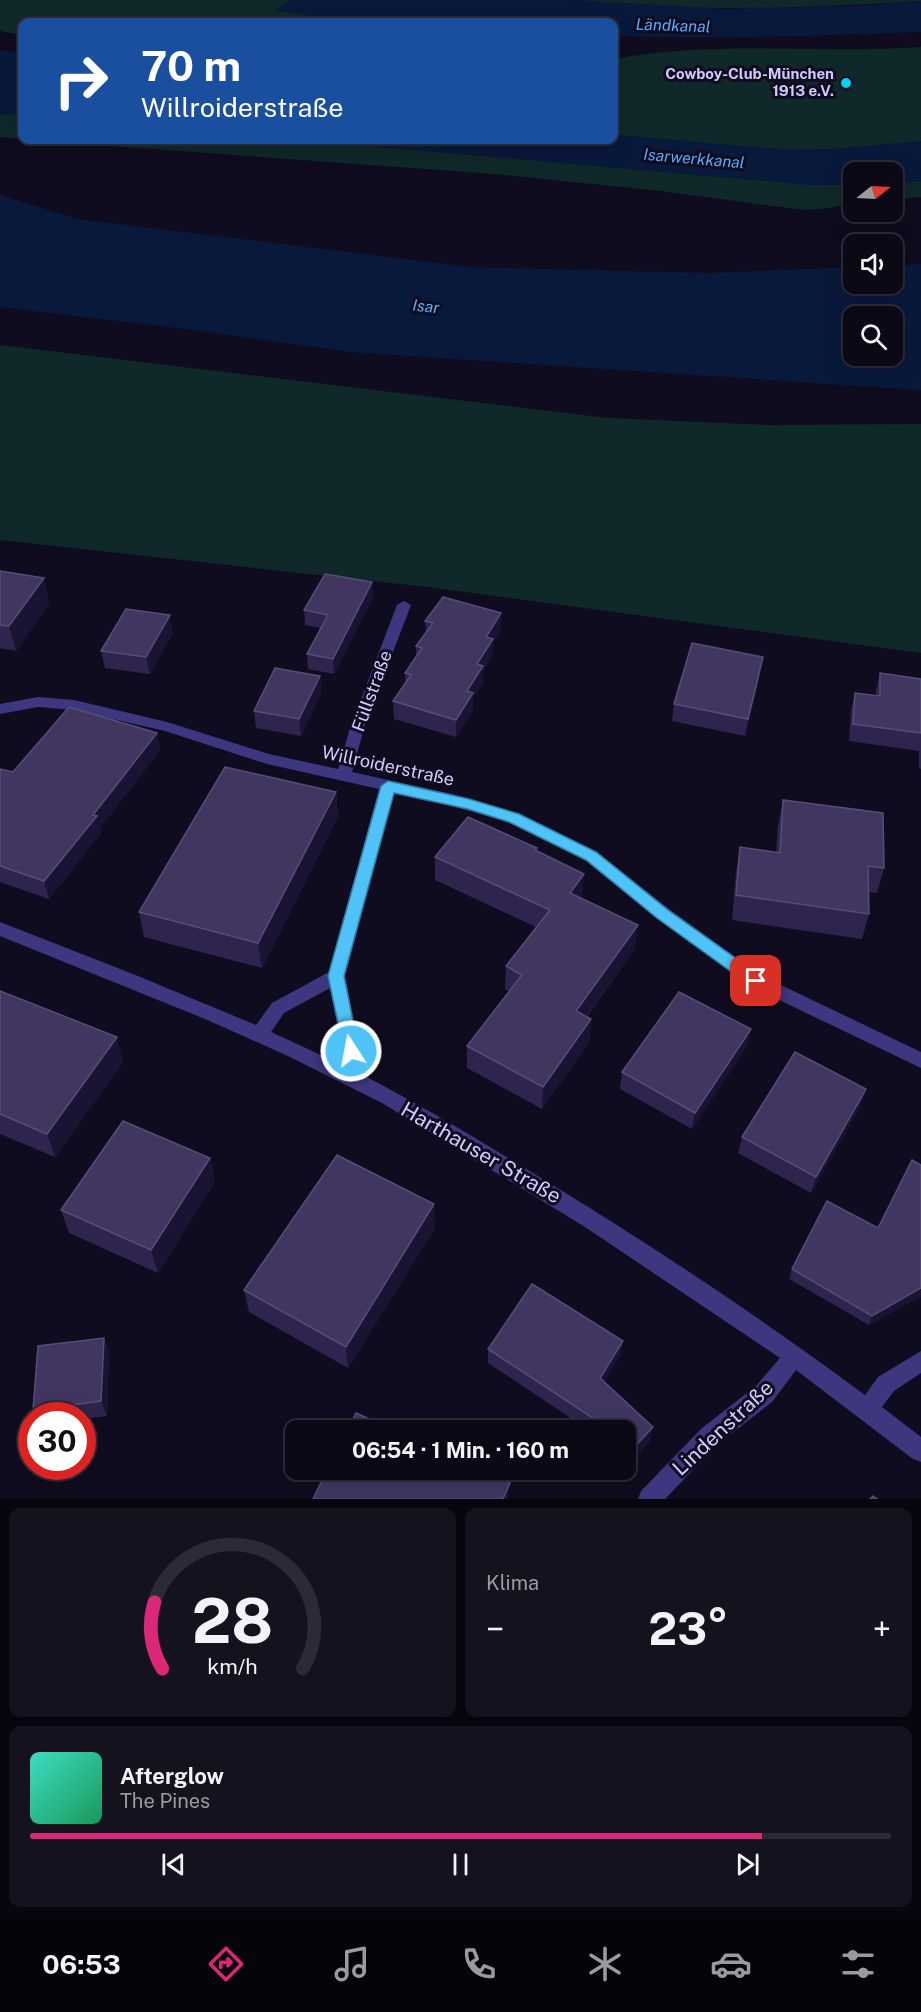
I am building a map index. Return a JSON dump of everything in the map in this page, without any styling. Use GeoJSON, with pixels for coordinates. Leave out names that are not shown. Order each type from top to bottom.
{"type":"FeatureCollection","features":[{"type":"Feature","properties":{"kind":"street","name":"Füllstraße"},"geometry":{"type":"LineString","coordinates":[[343,777],[358,725],[404,605]]}},
{"type":"Feature","properties":{"kind":"street","name":"Willroiderstraße"},"geometry":{"type":"LineString","coordinates":[[0,708],[38,702],[74,705],[167,727],[267,759],[469,804],[514,818],[591,856],[663,914],[756,981],[921,1060]]}},
{"type":"Feature","properties":{"kind":"street"},"geometry":{"type":"LineString","coordinates":[[337,1071],[351,1051],[336,976],[388,786]]}},
{"type":"Feature","properties":{"kind":"street","name":"Harthauser Straße"},"geometry":{"type":"LineString","coordinates":[[0,929],[89,962],[259,1035],[337,1071],[467,1143],[603,1226],[795,1355],[921,1451]]}},
{"type":"Feature","properties":{"kind":"street"},"geometry":{"type":"LineString","coordinates":[[259,1035],[278,1008],[336,976]]}},
{"type":"Feature","properties":{"kind":"street","name":"Lindenstraße"},"geometry":{"type":"LineString","coordinates":[[649,1499],[711,1436],[764,1394],[795,1355]]}},
{"type":"Feature","properties":{"kind":"street"},"geometry":{"type":"LineString","coordinates":[[868,1409],[886,1384],[921,1361]]}},
{"type":"Feature","properties":{"kind":"green space"},"geometry":{"type":"Polygon","coordinates":[[[0,0],[292,0],[276,10],[328,18],[18,18],[18,34],[0,31],[0,0]]]}},
{"type":"Feature","properties":{"kind":"green space"},"geometry":{"type":"Polygon","coordinates":[[[575,0],[921,1],[835,6],[705,8],[575,0]]]}},
{"type":"Feature","properties":{"kind":"green space"},"geometry":{"type":"Polygon","coordinates":[[[921,47],[921,141],[836,149],[788,150],[618,135],[618,58],[690,50],[921,47]]]}},
{"type":"Feature","properties":{"kind":"green space"},"geometry":{"type":"Polygon","coordinates":[[[0,114],[18,115],[18,139],[0,137],[0,114]]]}},
{"type":"Feature","properties":{"kind":"green space"},"geometry":{"type":"Polygon","coordinates":[[[85,144],[349,144],[813,185],[843,184],[843,204],[832,208],[804,210],[661,191],[495,174],[85,144]]]}},
{"type":"Feature","properties":{"kind":"green space"},"geometry":{"type":"Polygon","coordinates":[[[921,181],[921,197],[903,198],[903,182],[921,181]]]}},
{"type":"Feature","properties":{"kind":"green space"},"geometry":{"type":"Polygon","coordinates":[[[0,345],[608,418],[768,425],[921,424],[921,653],[428,587],[0,540],[0,345]]]}},
{"type":"Feature","properties":{"kind":"water","name":"Ländkanal"},"geometry":{"type":"Polygon","coordinates":[[[292,0],[575,0],[724,9],[857,6],[921,1],[921,32],[767,37],[618,36],[618,18],[328,18],[275,10],[292,0]]]}},
{"type":"Feature","properties":{"kind":"water"},"geometry":{"type":"Polygon","coordinates":[[[0,50],[18,53],[18,115],[0,114],[0,50]]]}},
{"type":"Feature","properties":{"kind":"water","name":"Isarwerkkanal"},"geometry":{"type":"Polygon","coordinates":[[[618,135],[788,150],[836,149],[921,141],[921,181],[903,182],[903,162],[843,162],[843,184],[813,185],[349,144],[618,144],[618,135]]]}},
{"type":"Feature","properties":{"kind":"water","name":"Isar"},"geometry":{"type":"Polygon","coordinates":[[[0,195],[77,219],[470,267],[710,273],[843,267],[843,294],[903,294],[903,265],[921,264],[921,390],[350,352],[186,329],[0,307],[0,195]]]}},
{"type":"Feature","properties":{"kind":"building"},"geometry":{"type":"Polygon","coordinates":[[[0,571],[44,578],[9,626],[0,625],[0,571]]]}},
{"type":"Feature","properties":{"kind":"building"},"geometry":{"type":"Polygon","coordinates":[[[325,574],[372,582],[333,659],[307,654],[328,615],[304,610],[325,574]]]}},
{"type":"Feature","properties":{"kind":"building"},"geometry":{"type":"Polygon","coordinates":[[[443,597],[501,613],[486,637],[493,639],[477,664],[483,666],[467,691],[473,693],[456,720],[393,701],[411,675],[405,673],[422,648],[416,646],[433,623],[425,621],[443,597]]]}},
{"type":"Feature","properties":{"kind":"building"},"geometry":{"type":"Polygon","coordinates":[[[126,609],[170,615],[146,657],[101,651],[126,609]]]}},
{"type":"Feature","properties":{"kind":"building"},"geometry":{"type":"Polygon","coordinates":[[[692,643],[763,657],[748,719],[674,704],[692,643]]]}},
{"type":"Feature","properties":{"kind":"building"},"geometry":{"type":"Polygon","coordinates":[[[275,668],[320,676],[299,719],[254,711],[275,668]]]}},
{"type":"Feature","properties":{"kind":"building"},"geometry":{"type":"Polygon","coordinates":[[[880,673],[921,679],[921,733],[853,724],[855,693],[880,696],[880,673]]]}},
{"type":"Feature","properties":{"kind":"building"},"geometry":{"type":"Polygon","coordinates":[[[69,707],[157,733],[93,815],[97,816],[44,881],[0,866],[0,769],[13,772],[69,707]]]}},
{"type":"Feature","properties":{"kind":"building"},"geometry":{"type":"Polygon","coordinates":[[[225,767],[336,792],[258,943],[139,912],[225,767]]]}},
{"type":"Feature","properties":{"kind":"building"},"geometry":{"type":"Polygon","coordinates":[[[783,800],[883,813],[884,868],[868,866],[869,914],[736,895],[740,847],[780,853],[783,800]]]}},
{"type":"Feature","properties":{"kind":"building"},"geometry":{"type":"Polygon","coordinates":[[[468,817],[537,848],[535,850],[584,874],[570,893],[638,925],[576,1011],[591,1019],[543,1087],[467,1046],[522,975],[506,966],[550,910],[435,857],[468,817]]]}},
{"type":"Feature","properties":{"kind":"building"},"geometry":{"type":"Polygon","coordinates":[[[0,991],[117,1037],[47,1134],[0,1114],[0,991]]]}},
{"type":"Feature","properties":{"kind":"building"},"geometry":{"type":"Polygon","coordinates":[[[679,992],[751,1029],[695,1113],[622,1072],[679,992]]]}},
{"type":"Feature","properties":{"kind":"building"},"geometry":{"type":"Polygon","coordinates":[[[795,1052],[866,1089],[816,1177],[742,1137],[795,1052]]]}},
{"type":"Feature","properties":{"kind":"building"},"geometry":{"type":"Polygon","coordinates":[[[123,1121],[210,1158],[151,1250],[61,1210],[123,1121]]]}},
{"type":"Feature","properties":{"kind":"building"},"geometry":{"type":"Polygon","coordinates":[[[337,1155],[434,1204],[346,1347],[244,1290],[337,1155]]]}},
{"type":"Feature","properties":{"kind":"building"},"geometry":{"type":"Polygon","coordinates":[[[912,1160],[921,1165],[921,1288],[872,1316],[792,1269],[827,1201],[878,1228],[912,1160]]]}},
{"type":"Feature","properties":{"kind":"building"},"geometry":{"type":"Polygon","coordinates":[[[532,1284],[623,1341],[600,1378],[653,1427],[636,1445],[636,1420],[596,1420],[488,1349],[532,1284]]]}},
{"type":"Feature","properties":{"kind":"building"},"geometry":{"type":"Polygon","coordinates":[[[104,1338],[101,1401],[34,1402],[38,1346],[104,1338]]]}},
{"type":"Feature","properties":{"kind":"building"},"geometry":{"type":"Polygon","coordinates":[[[356,1413],[372,1420],[352,1420],[356,1413]]]}},
{"type":"Feature","properties":{"kind":"building"},"geometry":{"type":"Polygon","coordinates":[[[322,1480],[504,1480],[510,1483],[503,1499],[313,1499],[322,1480]]]}},
{"type":"Feature","properties":{"kind":"place","name":"Cowboy-Club-München 1913 e.V."},"geometry":{"type":"Point","coordinates":[846,83]}},
{"type":"Feature","properties":{"kind":"route"},"geometry":{"type":"LineString","coordinates":[[351,1051],[336,976],[388,786],[469,804],[514,818],[591,856],[663,914],[756,981]]}}]}
